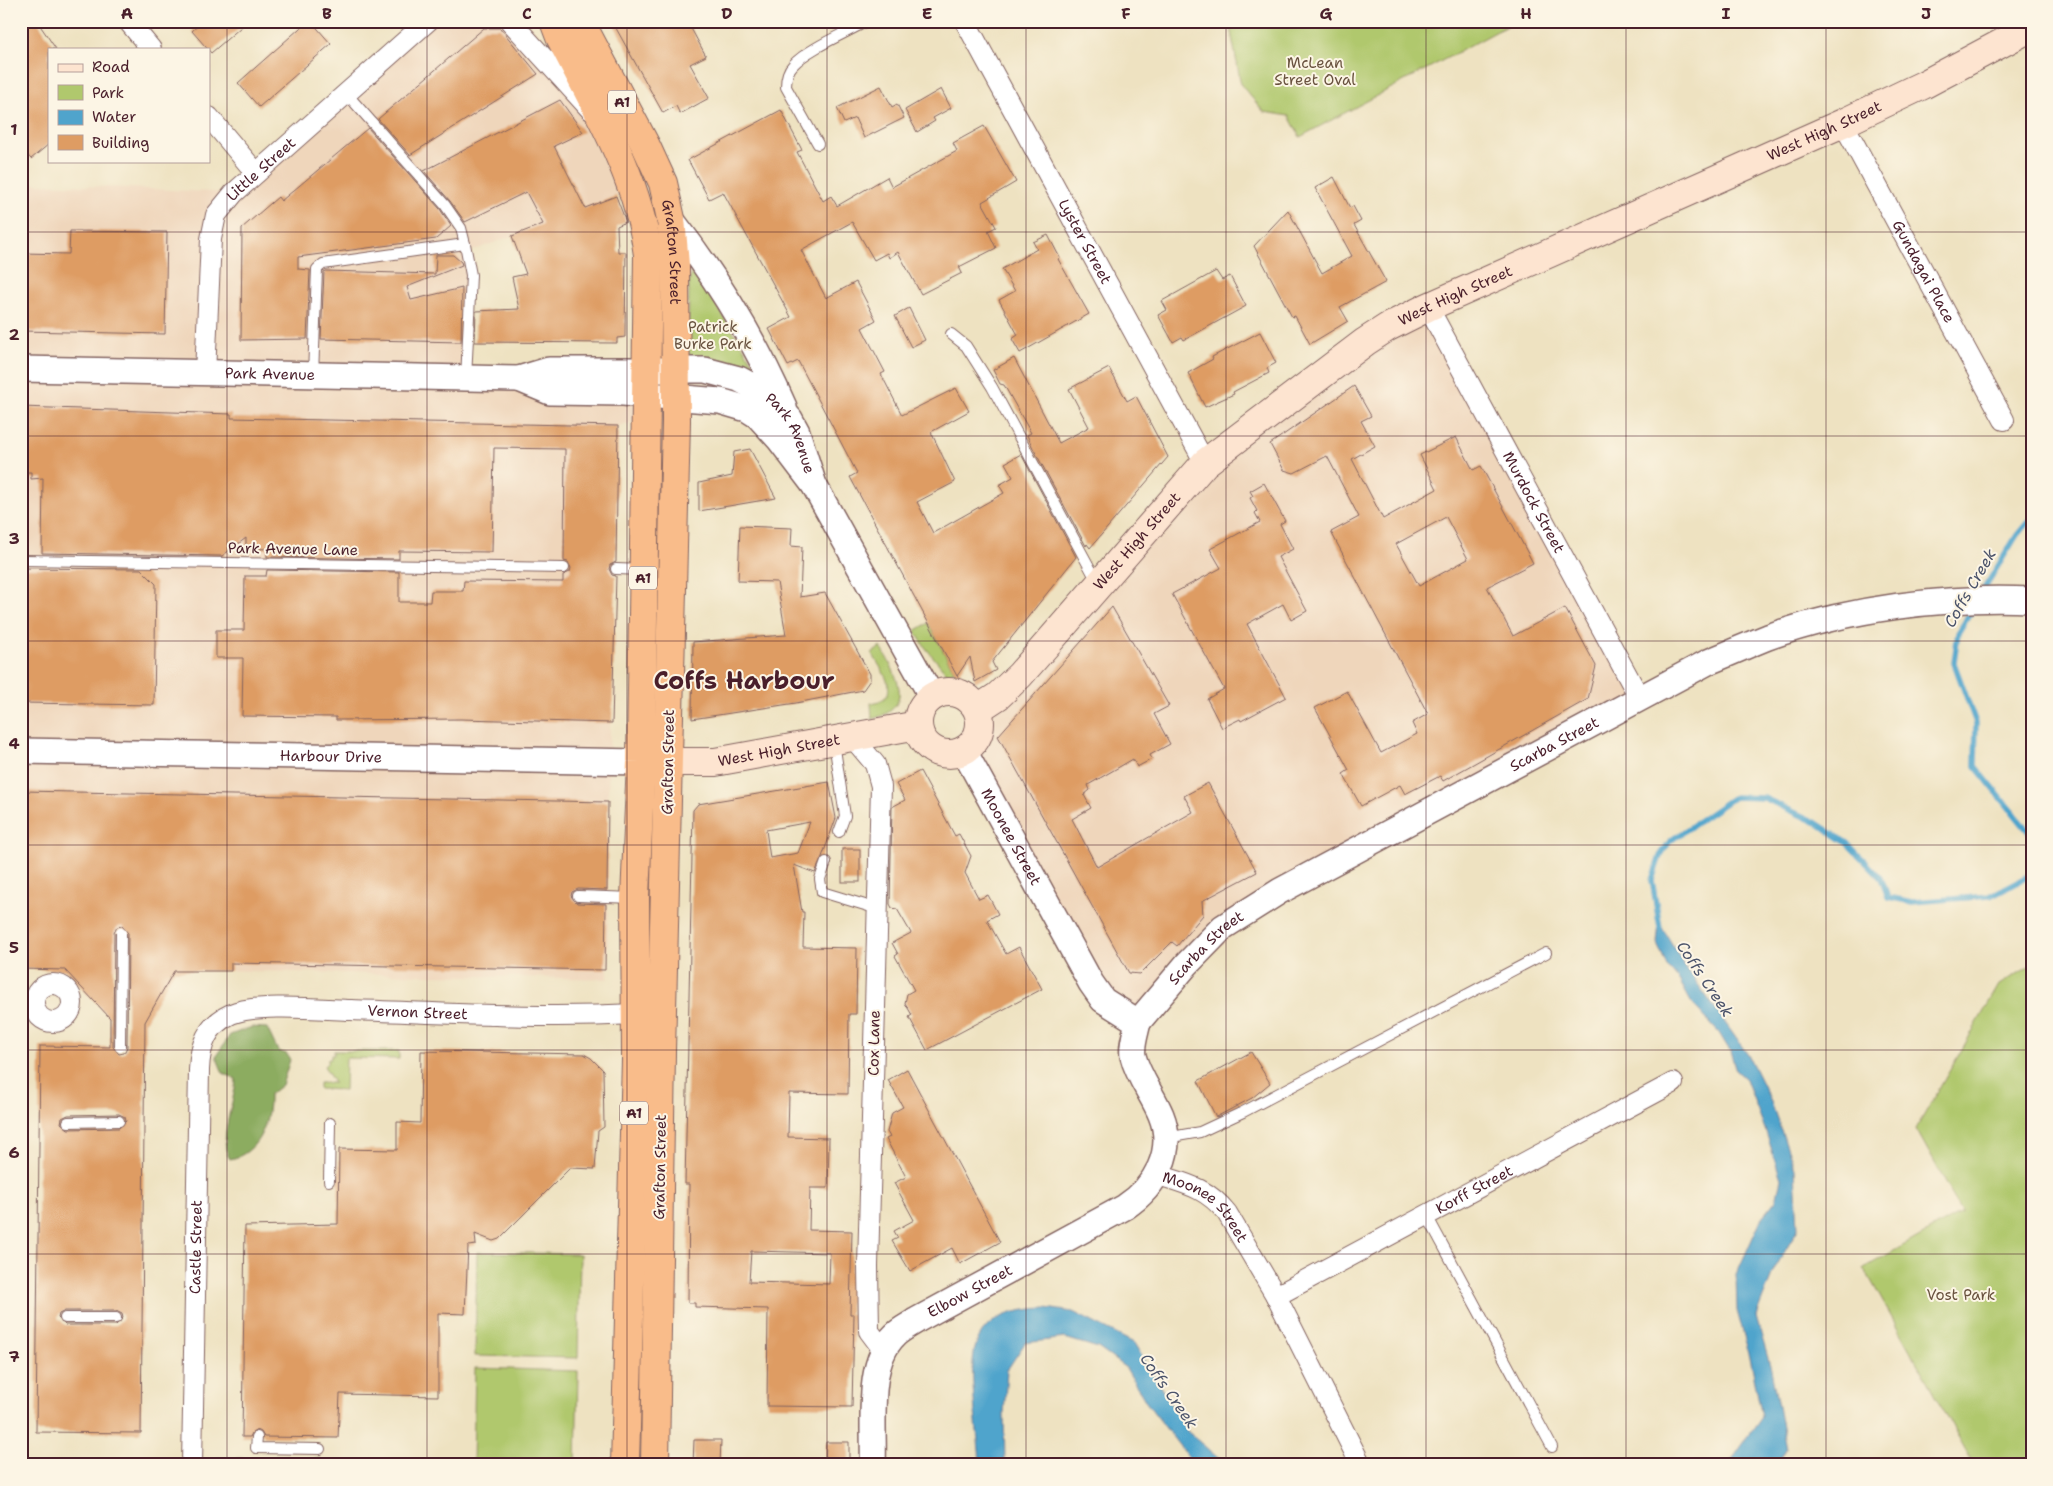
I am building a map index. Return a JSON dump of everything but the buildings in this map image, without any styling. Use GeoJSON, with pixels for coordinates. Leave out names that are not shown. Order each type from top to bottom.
{"type":"FeatureCollection","features":[{"type":"Feature","properties":{"kind":"highway","name":"Grafton Street"},"geometry":{"type":"LineString","coordinates":[[554,21],[634,189],[644,227],[648,255],[641,762],[635,898],[636,1059],[625,1465]]}},
{"type":"Feature","properties":{"kind":"highway","name":"Grafton Street"},"geometry":{"type":"LineString","coordinates":[[580,21],[655,164],[663,183],[671,219],[674,265],[676,397],[655,1465]]}},
{"type":"Feature","properties":{"kind":"highway"},"geometry":{"type":"LineString","coordinates":[[641,762],[669,762]]}},
{"type":"Feature","properties":{"kind":"main road","name":"West High Street"},"geometry":{"type":"LineString","coordinates":[[978,708],[998,696],[1020,675],[1098,583],[1205,463],[1365,342],[1388,327],[1428,307],[1842,123],[1923,85],[2032,27]]}},
{"type":"Feature","properties":{"kind":"main road"},"geometry":{"type":"LineString","coordinates":[[940,693],[959,693],[967,697],[978,708],[981,726],[978,737],[964,752],[953,755],[933,750],[925,744],[918,725],[921,709],[932,697],[940,693]]}},
{"type":"Feature","properties":{"kind":"main road","name":"West High Street"},"geometry":{"type":"LineString","coordinates":[[669,762],[715,762],[918,725]]}},
{"type":"Feature","properties":{"kind":"street"},"geometry":{"type":"LineString","coordinates":[[128,21],[150,48]]}},
{"type":"Feature","properties":{"kind":"street","name":"Little Street"},"geometry":{"type":"LineString","coordinates":[[205,374],[211,239],[216,215],[234,193],[428,21]]}},
{"type":"Feature","properties":{"kind":"street"},"geometry":{"type":"LineString","coordinates":[[510,21],[605,126]]}},
{"type":"Feature","properties":{"kind":"street","name":"Lyster Street"},"geometry":{"type":"LineString","coordinates":[[965,21],[1205,463]]}},
{"type":"Feature","properties":{"kind":"street"},"geometry":{"type":"LineString","coordinates":[[210,119],[256,173]]}},
{"type":"Feature","properties":{"kind":"street","name":"Gundagai Place"},"geometry":{"type":"LineString","coordinates":[[1842,123],[2004,420]]}},
{"type":"Feature","properties":{"kind":"street"},"geometry":{"type":"LineString","coordinates":[[671,219],[694,249],[738,317],[769,373],[790,419]]}},
{"type":"Feature","properties":{"kind":"street","name":"Murdock Street"},"geometry":{"type":"LineString","coordinates":[[1428,307],[1639,697]]}},
{"type":"Feature","properties":{"kind":"street","name":"Park Avenue"},"geometry":{"type":"LineString","coordinates":[[21,369],[466,379],[519,379],[549,370],[647,382],[676,397],[720,401],[747,409],[758,416],[779,439],[814,484]]}},
{"type":"Feature","properties":{"kind":"street","name":"Park Avenue"},"geometry":{"type":"LineString","coordinates":[[647,382],[675,370],[705,370],[750,383],[777,404],[790,419],[797,432],[814,484]]}},
{"type":"Feature","properties":{"kind":"street"},"geometry":{"type":"LineString","coordinates":[[814,484],[932,697]]}},
{"type":"Feature","properties":{"kind":"street","name":"Scarba Street"},"geometry":{"type":"LineString","coordinates":[[1138,1022],[1187,964],[1223,926],[1280,890],[1639,697],[1708,662],[1769,637],[1830,619],[1881,609],[1925,604],[2024,600]]}},
{"type":"Feature","properties":{"kind":"street","name":"Cox Lane"},"geometry":{"type":"LineString","coordinates":[[844,740],[875,764],[881,786],[868,1283],[870,1331],[884,1351]]}},
{"type":"Feature","properties":{"kind":"street","name":"Harbour Drive"},"geometry":{"type":"LineString","coordinates":[[21,751],[641,762]]}},
{"type":"Feature","properties":{"kind":"street","name":"Moonee Street"},"geometry":{"type":"LineString","coordinates":[[964,752],[1091,984],[1103,1000],[1138,1022],[1133,1054],[1140,1075],[1162,1116],[1165,1138],[1158,1175],[1203,1190],[1217,1201],[1227,1213],[1276,1296],[1361,1465]]}},
{"type":"Feature","properties":{"kind":"street","name":"Vernon Street"},"geometry":{"type":"LineString","coordinates":[[208,1031],[220,1020],[232,1013],[249,1009],[320,1009],[548,1016],[635,1014]]}},
{"type":"Feature","properties":{"kind":"street","name":"Castle Street"},"geometry":{"type":"LineString","coordinates":[[192,1465],[199,1070],[201,1053],[208,1031]]}},
{"type":"Feature","properties":{"kind":"street","name":"Korff Street"},"geometry":{"type":"LineString","coordinates":[[1276,1296],[1673,1083]]}},
{"type":"Feature","properties":{"kind":"street","name":"Elbow Street"},"geometry":{"type":"LineString","coordinates":[[874,1465],[875,1374],[884,1351],[895,1336],[917,1320],[1125,1207],[1140,1197],[1158,1175]]}},
{"type":"Feature","properties":{"kind":"lane"},"geometry":{"type":"LineString","coordinates":[[818,144],[786,87],[786,77],[791,66],[802,58],[867,21]]}},
{"type":"Feature","properties":{"kind":"lane"},"geometry":{"type":"LineString","coordinates":[[346,93],[445,205],[461,228],[471,275],[466,379]]}},
{"type":"Feature","properties":{"kind":"lane"},"geometry":{"type":"LineString","coordinates":[[313,376],[317,270],[323,264],[465,244]]}},
{"type":"Feature","properties":{"kind":"lane"},"geometry":{"type":"LineString","coordinates":[[951,334],[966,346],[982,372],[1098,583]]}},
{"type":"Feature","properties":{"kind":"lane","name":"Park Avenue Lane"},"geometry":{"type":"LineString","coordinates":[[21,560],[564,568]]}},
{"type":"Feature","properties":{"kind":"lane"},"geometry":{"type":"LineString","coordinates":[[616,569],[643,570]]}},
{"type":"Feature","properties":{"kind":"lane"},"geometry":{"type":"LineString","coordinates":[[839,832],[845,816],[844,740]]}},
{"type":"Feature","properties":{"kind":"lane"},"geometry":{"type":"LineString","coordinates":[[826,862],[820,879],[822,892],[878,909]]}},
{"type":"Feature","properties":{"kind":"lane"},"geometry":{"type":"LineString","coordinates":[[578,896],[635,898]]}},
{"type":"Feature","properties":{"kind":"lane"},"geometry":{"type":"LineString","coordinates":[[120,1047],[121,933]]}},
{"type":"Feature","properties":{"kind":"lane"},"geometry":{"type":"LineString","coordinates":[[1165,1138],[1200,1132],[1243,1112],[1546,953]]}},
{"type":"Feature","properties":{"kind":"lane"},"geometry":{"type":"LineString","coordinates":[[68,1122],[119,1120]]}},
{"type":"Feature","properties":{"kind":"lane"},"geometry":{"type":"LineString","coordinates":[[329,1181],[330,1123]]}},
{"type":"Feature","properties":{"kind":"lane"},"geometry":{"type":"LineString","coordinates":[[1426,1214],[1552,1447]]}},
{"type":"Feature","properties":{"kind":"lane"},"geometry":{"type":"LineString","coordinates":[[65,1318],[116,1318]]}},
{"type":"Feature","properties":{"kind":"lane"},"geometry":{"type":"LineString","coordinates":[[257,1437],[256,1448],[320,1449]]}},
{"type":"Feature","properties":{"kind":"shaded area"},"geometry":{"type":"Polygon","coordinates":[[[428,21],[510,21],[605,127],[634,189],[467,253],[466,379],[616,375],[645,420],[618,426],[608,802],[608,979],[21,966],[21,183],[234,193],[428,21]]]}},
{"type":"Feature","properties":{"kind":"shaded area"},"geometry":{"type":"Polygon","coordinates":[[[1428,307],[1639,697],[1280,891],[1138,1022],[1103,1000],[972,745],[981,726],[980,716],[1205,463],[1428,307]]]}},
{"type":"Feature","properties":{"kind":"green space","name":"McLean Street Oval"},"geometry":{"type":"Polygon","coordinates":[[[1229,21],[1516,21],[1300,137],[1289,116],[1264,112],[1241,85],[1229,21]]]}},
{"type":"Feature","properties":{"kind":"green space","name":"Patrick Burke Park"},"geometry":{"type":"Polygon","coordinates":[[[693,268],[762,377],[729,361],[688,355],[689,282],[693,268]]]}},
{"type":"Feature","properties":{"kind":"green space"},"geometry":{"type":"Polygon","coordinates":[[[928,623],[954,671],[948,675],[925,647],[915,631],[928,623]]]}},
{"type":"Feature","properties":{"kind":"green space"},"geometry":{"type":"Polygon","coordinates":[[[881,647],[897,679],[899,698],[894,707],[886,714],[872,719],[871,703],[881,700],[887,695],[889,689],[885,675],[872,653],[881,647]]]}},
{"type":"Feature","properties":{"kind":"green space","name":"Vost Park"},"geometry":{"type":"Polygon","coordinates":[[[2032,965],[2032,1465],[1974,1465],[1864,1268],[1962,1212],[1916,1129],[1999,985],[2032,965]]]}},
{"type":"Feature","properties":{"kind":"green space"},"geometry":{"type":"Polygon","coordinates":[[[252,1027],[267,1028],[278,1051],[287,1054],[290,1060],[282,1085],[269,1095],[265,1125],[261,1135],[248,1151],[230,1159],[226,1151],[225,1142],[236,1079],[223,1073],[216,1056],[230,1035],[252,1027]]]}},
{"type":"Feature","properties":{"kind":"green space"},"geometry":{"type":"Polygon","coordinates":[[[334,1051],[399,1051],[399,1059],[346,1058],[345,1090],[319,1089],[319,1083],[334,1083],[324,1066],[328,1059],[331,1059],[331,1055],[334,1055],[334,1051]]]}},
{"type":"Feature","properties":{"kind":"green space"},"geometry":{"type":"Polygon","coordinates":[[[477,1252],[580,1254],[578,1358],[475,1356],[477,1252]]]}},
{"type":"Feature","properties":{"kind":"green space"},"geometry":{"type":"Polygon","coordinates":[[[475,1368],[578,1371],[576,1465],[473,1465],[475,1368]]]}},
{"type":"Feature","properties":{"kind":"green space"},"geometry":{"type":"Polygon","coordinates":[[[217,1458],[320,1459],[320,1465],[217,1465],[217,1458]]]}},
{"type":"Feature","properties":{"kind":"water"},"geometry":{"type":"Polygon","coordinates":[[[1659,922],[1685,966],[1748,1055],[1771,1102],[1795,1169],[1798,1229],[1774,1270],[1756,1316],[1771,1369],[1786,1449],[1777,1465],[1726,1465],[1731,1461],[1762,1417],[1751,1361],[1737,1311],[1736,1275],[1762,1217],[1776,1200],[1781,1179],[1746,1079],[1736,1070],[1730,1051],[1719,1033],[1691,1002],[1679,980],[1667,966],[1657,943],[1659,922]]]}},
{"type":"Feature","properties":{"kind":"water"},"geometry":{"type":"Polygon","coordinates":[[[1046,1308],[1073,1312],[1134,1343],[1187,1431],[1218,1458],[1234,1465],[1194,1465],[1146,1402],[1126,1368],[1098,1348],[1065,1338],[1025,1343],[1007,1370],[1004,1414],[1005,1465],[980,1465],[973,1370],[976,1345],[980,1335],[995,1320],[1004,1316],[1014,1312],[1046,1308]]]}},
{"type":"Feature","properties":{"kind":"waterway","name":"Coffs Creek"},"geometry":{"type":"LineString","coordinates":[[1982,592],[2017,535],[2032,517]]}},
{"type":"Feature","properties":{"kind":"waterway","name":"Coffs Creek"},"geometry":{"type":"LineString","coordinates":[[1974,607],[1958,633],[1954,663],[1976,723],[1975,766],[2032,836]]}},
{"type":"Feature","properties":{"kind":"waterway","name":"Coffs Creek"},"geometry":{"type":"LineString","coordinates":[[1660,928],[1652,880],[1660,856],[1670,841],[1734,797],[1764,798],[1815,822],[1847,843],[1881,878],[1888,897],[1912,902],[1990,896],[2028,876],[2032,870]]}},
{"type":"Feature","properties":{"kind":"district","name":"Coffs Harbour"},"geometry":{"type":"Point","coordinates":[744,680]}}]}
